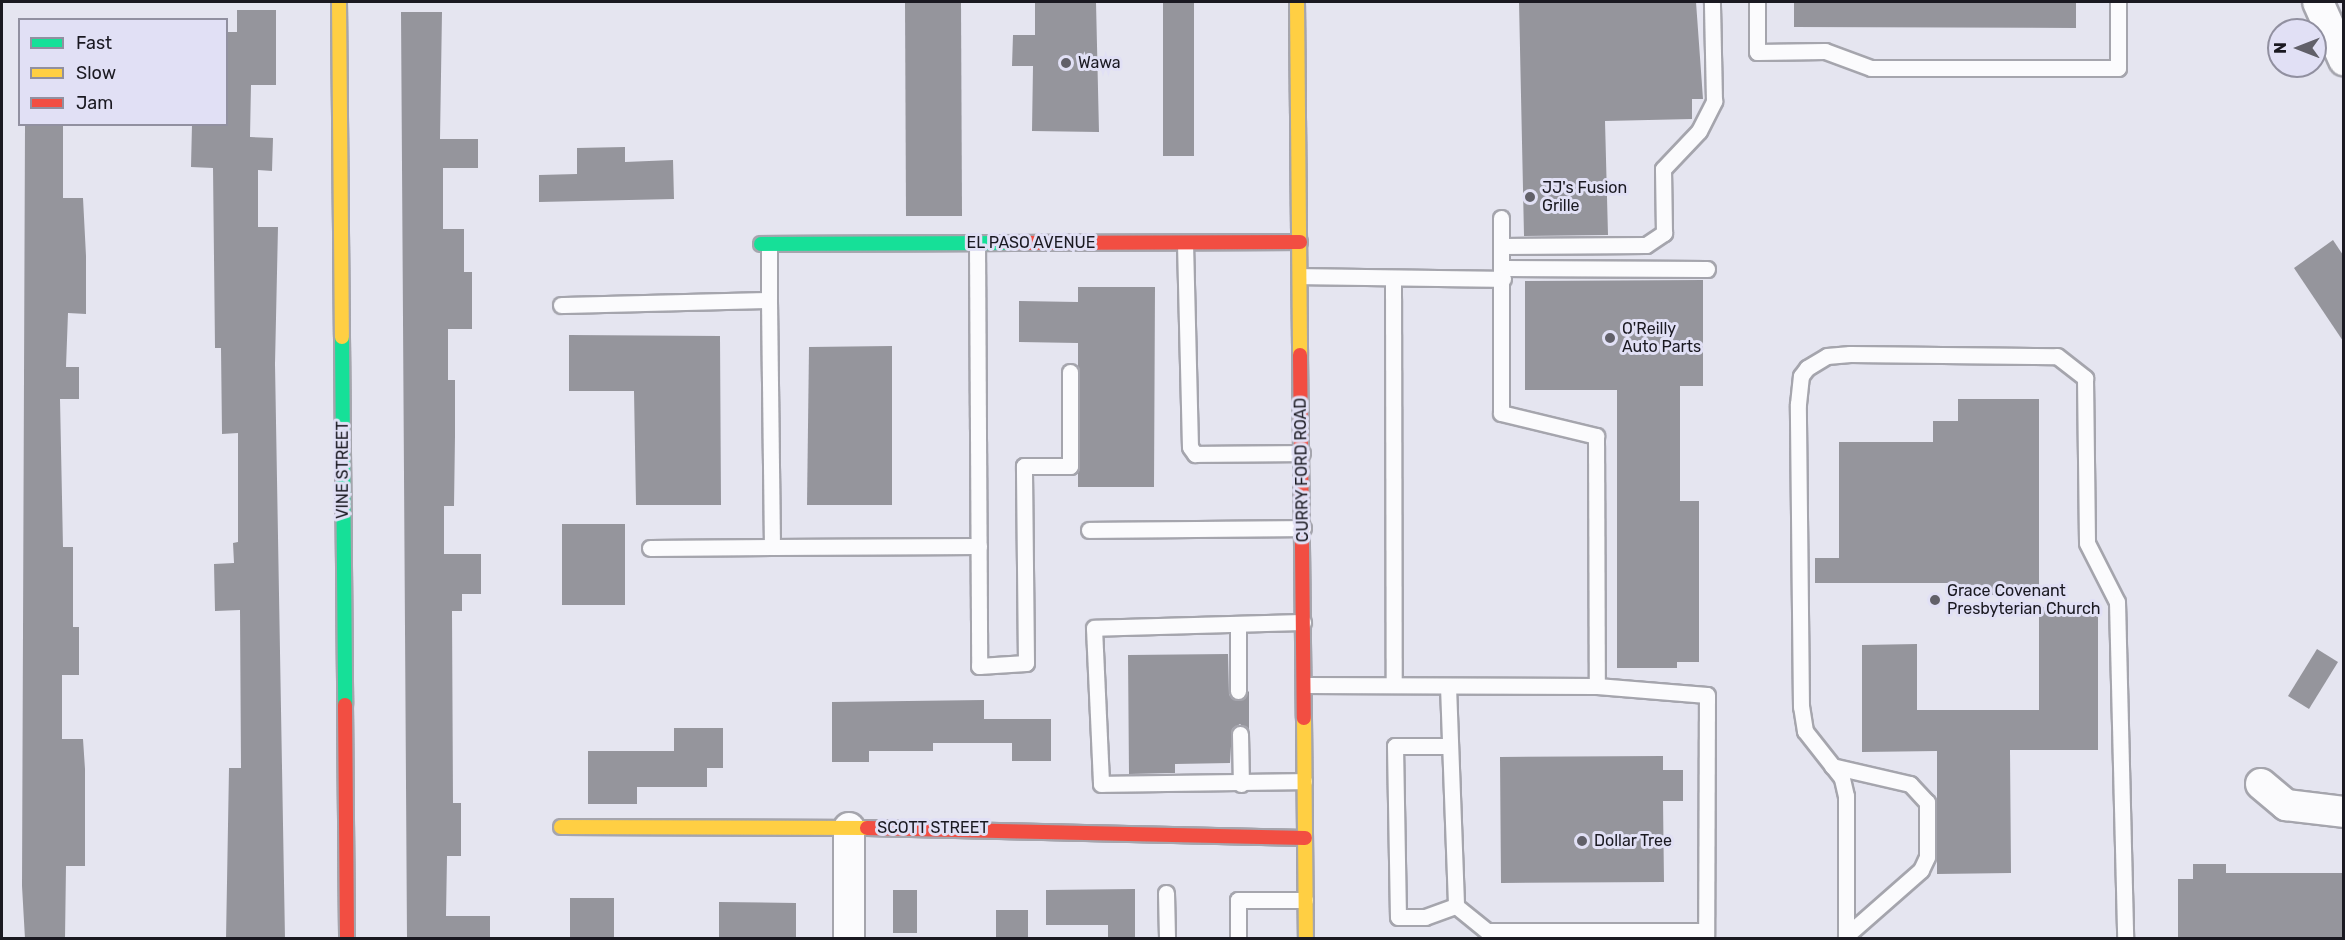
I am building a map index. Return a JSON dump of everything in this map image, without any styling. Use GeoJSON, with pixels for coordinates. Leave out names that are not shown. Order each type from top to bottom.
{"type":"FeatureCollection","features":[{"type":"Feature","properties":{"kind":"street","name":"VINE STREET"},"geometry":{"type":"LineString","coordinates":[[339,2],[347,939]]}},
{"type":"Feature","properties":{"kind":"street","name":"CURRY FORD ROAD"},"geometry":{"type":"LineString","coordinates":[[1297,2],[1306,939]]}},
{"type":"Feature","properties":{"kind":"street"},"geometry":{"type":"LineString","coordinates":[[2318,2],[2343,60]]}},
{"type":"Feature","properties":{"kind":"street","name":"EL PASO AVENUE"},"geometry":{"type":"LineString","coordinates":[[765,244],[1300,242]]}},
{"type":"Feature","properties":{"kind":"street"},"geometry":{"type":"LineString","coordinates":[[2261,784],[2286,804],[2343,812]]}},
{"type":"Feature","properties":{"kind":"street","name":"SCOTT STREET"},"geometry":{"type":"LineString","coordinates":[[561,827],[849,828],[1305,838]]}},
{"type":"Feature","properties":{"kind":"street"},"geometry":{"type":"LineString","coordinates":[[849,828],[849,939]]}},
{"type":"Feature","properties":{"kind":"lane"},"geometry":{"type":"LineString","coordinates":[[1502,246],[1646,245],[1664,233],[1663,169],[1699,131],[1714,101],[1712,2]]}},
{"type":"Feature","properties":{"kind":"lane"},"geometry":{"type":"LineString","coordinates":[[1757,2],[1757,52],[1825,51],[1871,68],[2118,68],[2118,2]]}},
{"type":"Feature","properties":{"kind":"lane"},"geometry":{"type":"LineString","coordinates":[[1501,218],[1503,274],[1501,413],[1596,436],[1597,686]]}},
{"type":"Feature","properties":{"kind":"lane"},"geometry":{"type":"LineString","coordinates":[[977,243],[979,666],[1026,663],[1024,466],[1070,465],[1070,372]]}},
{"type":"Feature","properties":{"kind":"lane"},"geometry":{"type":"LineString","coordinates":[[1185,243],[1190,447],[1196,454],[1302,453]]}},
{"type":"Feature","properties":{"kind":"lane"},"geometry":{"type":"LineString","coordinates":[[765,244],[769,300],[772,547]]}},
{"type":"Feature","properties":{"kind":"lane"},"geometry":{"type":"LineString","coordinates":[[1300,276],[1393,279],[1707,269]]}},
{"type":"Feature","properties":{"kind":"lane"},"geometry":{"type":"LineString","coordinates":[[1393,279],[1394,685]]}},
{"type":"Feature","properties":{"kind":"lane"},"geometry":{"type":"LineString","coordinates":[[561,305],[769,300]]}},
{"type":"Feature","properties":{"kind":"lane"},"geometry":{"type":"LineString","coordinates":[[1846,937],[1846,796],[1842,778],[1805,731],[1801,707],[1798,404],[1801,376],[1807,368],[1827,356],[1850,354],[2057,356],[2068,360],[2085,378],[2087,543],[2116,602],[2125,939]]}},
{"type":"Feature","properties":{"kind":"lane"},"geometry":{"type":"LineString","coordinates":[[1089,530],[1302,528]]}},
{"type":"Feature","properties":{"kind":"lane"},"geometry":{"type":"LineString","coordinates":[[650,548],[978,546]]}},
{"type":"Feature","properties":{"kind":"lane"},"geometry":{"type":"LineString","coordinates":[[1303,622],[1094,628],[1101,784],[1241,784],[1304,781]]}},
{"type":"Feature","properties":{"kind":"lane"},"geometry":{"type":"LineString","coordinates":[[1238,624],[1238,691]]}},
{"type":"Feature","properties":{"kind":"lane"},"geometry":{"type":"LineString","coordinates":[[1304,685],[1597,686],[1707,695],[1706,935],[1487,931],[1456,906],[1448,686]]}},
{"type":"Feature","properties":{"kind":"lane"},"geometry":{"type":"LineString","coordinates":[[1240,734],[1241,784]]}},
{"type":"Feature","properties":{"kind":"lane"},"geometry":{"type":"LineString","coordinates":[[1450,746],[1395,746],[1398,917],[1425,917],[1456,906]]}},
{"type":"Feature","properties":{"kind":"lane"},"geometry":{"type":"LineString","coordinates":[[1832,766],[1910,784],[1927,802],[1927,857],[1921,870],[1846,937]]}},
{"type":"Feature","properties":{"kind":"lane"},"geometry":{"type":"LineString","coordinates":[[1166,893],[1167,939]]}},
{"type":"Feature","properties":{"kind":"lane"},"geometry":{"type":"LineString","coordinates":[[1238,939],[1238,900],[1305,900]]}},
{"type":"Feature","properties":{"kind":"building"},"geometry":{"type":"Polygon","coordinates":[[[905,2],[961,2],[962,216],[906,216],[905,2]]]}},
{"type":"Feature","properties":{"kind":"building"},"geometry":{"type":"Polygon","coordinates":[[[1035,2],[1096,2],[1099,132],[1032,131],[1033,66],[1012,66],[1013,35],[1035,35],[1035,2]]]}},
{"type":"Feature","properties":{"kind":"building"},"geometry":{"type":"Polygon","coordinates":[[[1163,2],[1194,2],[1194,156],[1163,156],[1163,2]]]}},
{"type":"Feature","properties":{"kind":"building"},"geometry":{"type":"Polygon","coordinates":[[[1519,2],[1696,2],[1703,99],[1692,99],[1692,119],[1605,121],[1608,235],[1524,236],[1519,2]]]}},
{"type":"Feature","properties":{"kind":"building"},"geometry":{"type":"Polygon","coordinates":[[[1794,2],[2076,2],[2076,28],[1794,27],[1794,2]]]}},
{"type":"Feature","properties":{"kind":"building"},"geometry":{"type":"Polygon","coordinates":[[[237,10],[276,10],[276,85],[251,85],[250,137],[273,138],[272,171],[258,170],[258,227],[278,227],[275,364],[285,939],[226,939],[229,768],[241,768],[240,610],[215,611],[214,564],[234,563],[233,543],[238,542],[238,433],[222,434],[221,348],[215,348],[213,168],[191,167],[192,126],[228,126],[228,32],[237,32],[237,10]]]}},
{"type":"Feature","properties":{"kind":"building"},"geometry":{"type":"Polygon","coordinates":[[[401,12],[442,12],[440,139],[478,139],[478,168],[443,168],[443,229],[464,229],[464,272],[472,272],[472,329],[448,329],[448,380],[455,380],[454,506],[444,506],[444,554],[481,554],[481,594],[462,594],[462,611],[452,611],[453,803],[461,803],[461,856],[447,856],[446,916],[490,916],[490,939],[407,939],[401,12]]]}},
{"type":"Feature","properties":{"kind":"building"},"geometry":{"type":"Polygon","coordinates":[[[25,126],[63,126],[63,198],[83,198],[86,256],[86,314],[68,313],[66,367],[79,367],[79,399],[60,399],[63,547],[73,547],[73,627],[79,627],[79,675],[62,675],[62,739],[83,739],[85,769],[85,866],[66,866],[65,939],[25,939],[22,886],[25,126]]]}},
{"type":"Feature","properties":{"kind":"building"},"geometry":{"type":"Polygon","coordinates":[[[625,147],[625,162],[673,160],[674,199],[539,202],[539,175],[577,174],[577,148],[625,147]]]}},
{"type":"Feature","properties":{"kind":"building"},"geometry":{"type":"Polygon","coordinates":[[[2333,240],[2343,255],[2343,341],[2294,268],[2333,240]]]}},
{"type":"Feature","properties":{"kind":"building"},"geometry":{"type":"Polygon","coordinates":[[[1703,280],[1703,386],[1680,386],[1680,501],[1699,501],[1699,662],[1677,662],[1677,668],[1617,668],[1617,390],[1525,390],[1525,281],[1703,280]]]}},
{"type":"Feature","properties":{"kind":"building"},"geometry":{"type":"Polygon","coordinates":[[[1078,287],[1155,287],[1154,487],[1078,487],[1078,343],[1019,342],[1019,301],[1078,302],[1078,287]]]}},
{"type":"Feature","properties":{"kind":"building"},"geometry":{"type":"Polygon","coordinates":[[[569,335],[720,336],[721,505],[636,505],[634,391],[569,391],[569,335]]]}},
{"type":"Feature","properties":{"kind":"building"},"geometry":{"type":"Polygon","coordinates":[[[892,346],[892,505],[807,505],[809,347],[892,346]]]}},
{"type":"Feature","properties":{"kind":"building"},"geometry":{"type":"Polygon","coordinates":[[[1958,399],[2039,399],[2039,595],[1949,595],[1949,583],[1815,583],[1815,558],[1839,558],[1839,442],[1933,442],[1933,421],[1958,421],[1958,399]]]}},
{"type":"Feature","properties":{"kind":"building"},"geometry":{"type":"Polygon","coordinates":[[[562,524],[625,524],[625,605],[562,605],[562,524]]]}},
{"type":"Feature","properties":{"kind":"building"},"geometry":{"type":"Polygon","coordinates":[[[2039,607],[2098,607],[2098,750],[2010,750],[2011,873],[1937,874],[1937,751],[1862,752],[1862,645],[1917,644],[1917,710],[2039,710],[2039,607]]]}},
{"type":"Feature","properties":{"kind":"building"},"geometry":{"type":"Polygon","coordinates":[[[2317,649],[2338,662],[2309,709],[2288,696],[2317,649]]]}},
{"type":"Feature","properties":{"kind":"building"},"geometry":{"type":"Polygon","coordinates":[[[1228,654],[1229,695],[1239,701],[1249,691],[1249,732],[1240,724],[1232,729],[1230,763],[1175,764],[1175,773],[1129,774],[1128,655],[1228,654]]]}},
{"type":"Feature","properties":{"kind":"building"},"geometry":{"type":"Polygon","coordinates":[[[984,700],[984,719],[1051,719],[1051,761],[1012,761],[1012,743],[933,743],[933,751],[869,751],[869,762],[832,762],[832,702],[984,700]]]}},
{"type":"Feature","properties":{"kind":"building"},"geometry":{"type":"Polygon","coordinates":[[[674,728],[723,728],[723,768],[707,768],[707,787],[637,787],[637,804],[588,804],[588,751],[674,751],[674,728]]]}},
{"type":"Feature","properties":{"kind":"building","name":"Dollar Tree"},"geometry":{"type":"Polygon","coordinates":[[[1663,756],[1663,770],[1683,770],[1683,801],[1663,801],[1664,882],[1501,883],[1500,757],[1663,756]]]}},
{"type":"Feature","properties":{"kind":"building"},"geometry":{"type":"Polygon","coordinates":[[[2193,864],[2226,864],[2226,873],[2343,873],[2343,939],[2178,939],[2178,879],[2193,879],[2193,864]]]}},
{"type":"Feature","properties":{"kind":"building"},"geometry":{"type":"Polygon","coordinates":[[[1135,889],[1135,939],[1108,939],[1108,925],[1046,925],[1046,890],[1135,889]]]}},
{"type":"Feature","properties":{"kind":"building"},"geometry":{"type":"Polygon","coordinates":[[[893,890],[917,890],[917,933],[893,933],[893,890]]]}},
{"type":"Feature","properties":{"kind":"building"},"geometry":{"type":"Polygon","coordinates":[[[570,898],[614,898],[614,939],[570,939],[570,898]]]}},
{"type":"Feature","properties":{"kind":"building"},"geometry":{"type":"Polygon","coordinates":[[[719,902],[796,903],[796,939],[719,939],[719,902]]]}},
{"type":"Feature","properties":{"kind":"building"},"geometry":{"type":"Polygon","coordinates":[[[996,910],[1028,910],[1028,939],[996,939],[996,910]]]}},
{"type":"Feature","properties":{"kind":"traffic: fast"},"geometry":{"type":"LineString","coordinates":[[761,244],[1008,243]]}},
{"type":"Feature","properties":{"kind":"traffic: fast"},"geometry":{"type":"LineString","coordinates":[[342,337],[345,705]]}},
{"type":"Feature","properties":{"kind":"traffic: slow"},"geometry":{"type":"LineString","coordinates":[[339,2],[342,337]]}},
{"type":"Feature","properties":{"kind":"traffic: slow"},"geometry":{"type":"LineString","coordinates":[[1297,2],[1300,355]]}},
{"type":"Feature","properties":{"kind":"traffic: slow"},"geometry":{"type":"LineString","coordinates":[[1304,718],[1306,938]]}},
{"type":"Feature","properties":{"kind":"traffic: slow"},"geometry":{"type":"LineString","coordinates":[[561,827],[867,828]]}},
{"type":"Feature","properties":{"kind":"traffic: jam"},"geometry":{"type":"LineString","coordinates":[[1008,243],[1300,242]]}},
{"type":"Feature","properties":{"kind":"traffic: jam"},"geometry":{"type":"LineString","coordinates":[[1300,355],[1304,718]]}},
{"type":"Feature","properties":{"kind":"traffic: jam"},"geometry":{"type":"LineString","coordinates":[[345,705],[347,938]]}},
{"type":"Feature","properties":{"kind":"traffic: jam"},"geometry":{"type":"LineString","coordinates":[[867,828],[1305,838]]}},
{"type":"Feature","properties":{"kind":"place","name":"Wawa"},"geometry":{"type":"Point","coordinates":[1066,63]}},
{"type":"Feature","properties":{"kind":"place","name":"JJ's Fusion Grille"},"geometry":{"type":"Point","coordinates":[1530,197]}},
{"type":"Feature","properties":{"kind":"place","name":"O'Reilly Auto Parts"},"geometry":{"type":"Point","coordinates":[1610,338]}},
{"type":"Feature","properties":{"kind":"place","name":"Grace Covenant Presbyterian Church"},"geometry":{"type":"Point","coordinates":[1935,600]}},
{"type":"Feature","properties":{"kind":"place","name":"Dollar Tree"},"geometry":{"type":"Point","coordinates":[1582,841]}}]}
